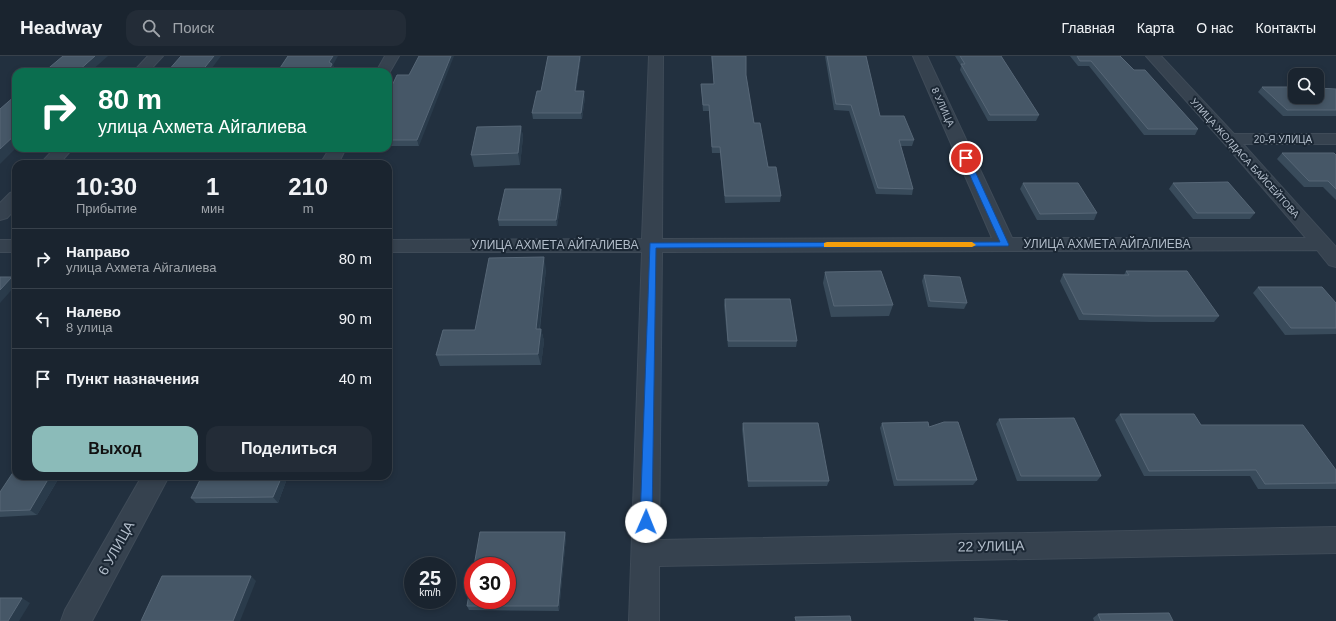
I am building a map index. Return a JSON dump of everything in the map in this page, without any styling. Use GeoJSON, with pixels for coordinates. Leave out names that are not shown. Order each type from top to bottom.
{"type":"FeatureCollection","features":[{"type":"Feature","properties":{"kind":"street"},"geometry":{"type":"LineString","coordinates":[[144,68],[156,56]]}},
{"type":"Feature","properties":{"kind":"street"},"geometry":{"type":"LineString","coordinates":[[385,68],[392,56]]}},
{"type":"Feature","properties":{"kind":"street"},"geometry":{"type":"LineString","coordinates":[[644,621],[656,56]]}},
{"type":"Feature","properties":{"kind":"street","name":"8 УЛИЦА"},"geometry":{"type":"LineString","coordinates":[[920,56],[1005,245]]}},
{"type":"Feature","properties":{"kind":"street","name":"УЛИЦА ЖОЛДАСА БАЙСЕЙТОВА"},"geometry":{"type":"LineString","coordinates":[[1154,56],[1230,139],[1336,260]]}},
{"type":"Feature","properties":{"kind":"street","name":"20-Я УЛИЦА"},"geometry":{"type":"LineString","coordinates":[[1230,139],[1336,139]]}},
{"type":"Feature","properties":{"kind":"street"},"geometry":{"type":"LineString","coordinates":[[53,160],[61,152]]}},
{"type":"Feature","properties":{"kind":"street"},"geometry":{"type":"LineString","coordinates":[[0,214],[12,202]]}},
{"type":"Feature","properties":{"kind":"street","name":"УЛИЦА АХМЕТА АЙГАЛИЕВА"},"geometry":{"type":"LineString","coordinates":[[392,246],[1321,244]]}},
{"type":"Feature","properties":{"kind":"street"},"geometry":{"type":"LineString","coordinates":[[0,246],[12,246]]}},
{"type":"Feature","properties":{"kind":"street","name":"6 УЛИЦА"},"geometry":{"type":"LineString","coordinates":[[76,621],[154,480]]}},
{"type":"Feature","properties":{"kind":"street","name":"22 УЛИЦА"},"geometry":{"type":"LineString","coordinates":[[645,553],[1336,540]]}},
{"type":"Feature","properties":{"kind":"building"},"geometry":{"type":"Polygon","coordinates":[[[63,56],[95,56],[82,68],[49,68],[63,56]]]}},
{"type":"Feature","properties":{"kind":"building"},"geometry":{"type":"Polygon","coordinates":[[[181,56],[214,56],[204,68],[170,68],[181,56]]]}},
{"type":"Feature","properties":{"kind":"building"},"geometry":{"type":"Polygon","coordinates":[[[288,56],[333,56],[329,62],[332,64],[330,68],[280,68],[288,56]]]}},
{"type":"Feature","properties":{"kind":"building"},"geometry":{"type":"Polygon","coordinates":[[[419,56],[451,56],[417,140],[392,140],[392,86],[397,75],[409,75],[419,56]]]}},
{"type":"Feature","properties":{"kind":"building"},"geometry":{"type":"Polygon","coordinates":[[[548,56],[580,56],[575,91],[584,91],[581,113],[532,113],[537,91],[541,91],[548,56]]]}},
{"type":"Feature","properties":{"kind":"building"},"geometry":{"type":"Polygon","coordinates":[[[712,56],[746,56],[746,75],[754,123],[760,123],[768,167],[776,167],[781,196],[725,196],[720,147],[712,147],[709,105],[703,105],[701,84],[714,84],[712,56]]]}},
{"type":"Feature","properties":{"kind":"building"},"geometry":{"type":"Polygon","coordinates":[[[827,56],[866,56],[880,116],[904,116],[914,140],[899,140],[913,189],[878,188],[851,105],[836,104],[827,56]]]}},
{"type":"Feature","properties":{"kind":"building"},"geometry":{"type":"Polygon","coordinates":[[[960,56],[1001,56],[1039,115],[990,115],[961,64],[965,64],[960,56]]]}},
{"type":"Feature","properties":{"kind":"building"},"geometry":{"type":"Polygon","coordinates":[[[1077,56],[1120,56],[1134,70],[1145,70],[1198,129],[1148,129],[1091,61],[1080,61],[1077,56]]]}},
{"type":"Feature","properties":{"kind":"building"},"geometry":{"type":"Polygon","coordinates":[[[1262,87],[1288,87],[1288,104],[1324,104],[1324,88],[1336,89],[1336,110],[1287,110],[1262,87]]]}},
{"type":"Feature","properties":{"kind":"building"},"geometry":{"type":"Polygon","coordinates":[[[12,98],[12,138],[0,149],[0,109],[12,98]]]}},
{"type":"Feature","properties":{"kind":"building"},"geometry":{"type":"Polygon","coordinates":[[[521,126],[518,153],[471,155],[477,127],[521,126]]]}},
{"type":"Feature","properties":{"kind":"building"},"geometry":{"type":"Polygon","coordinates":[[[1282,153],[1334,153],[1336,155],[1336,189],[1328,181],[1309,181],[1282,153]]]}},
{"type":"Feature","properties":{"kind":"building"},"geometry":{"type":"Polygon","coordinates":[[[1228,182],[1255,213],[1197,213],[1173,183],[1228,182]]]}},
{"type":"Feature","properties":{"kind":"building"},"geometry":{"type":"Polygon","coordinates":[[[1023,183],[1078,183],[1097,213],[1040,214],[1023,183]]]}},
{"type":"Feature","properties":{"kind":"building"},"geometry":{"type":"Polygon","coordinates":[[[505,189],[561,189],[556,220],[498,220],[505,189]]]}},
{"type":"Feature","properties":{"kind":"building"},"geometry":{"type":"Polygon","coordinates":[[[544,257],[536,329],[541,329],[538,354],[436,355],[443,330],[475,330],[489,258],[544,257]]]}},
{"type":"Feature","properties":{"kind":"building"},"geometry":{"type":"Polygon","coordinates":[[[881,271],[893,305],[834,306],[825,272],[881,271]]]}},
{"type":"Feature","properties":{"kind":"building"},"geometry":{"type":"Polygon","coordinates":[[[1126,271],[1187,271],[1219,316],[1083,314],[1063,274],[1129,275],[1126,271]]]}},
{"type":"Feature","properties":{"kind":"building"},"geometry":{"type":"Polygon","coordinates":[[[924,275],[960,277],[967,303],[930,301],[924,275]]]}},
{"type":"Feature","properties":{"kind":"building"},"geometry":{"type":"Polygon","coordinates":[[[0,277],[12,277],[0,290],[0,277]]]}},
{"type":"Feature","properties":{"kind":"building"},"geometry":{"type":"Polygon","coordinates":[[[1258,287],[1322,287],[1336,303],[1336,328],[1291,328],[1258,287]]]}},
{"type":"Feature","properties":{"kind":"building"},"geometry":{"type":"Polygon","coordinates":[[[725,299],[790,299],[797,341],[728,341],[725,299]]]}},
{"type":"Feature","properties":{"kind":"building"},"geometry":{"type":"Polygon","coordinates":[[[1120,414],[1194,414],[1201,425],[1303,425],[1336,470],[1336,483],[1265,484],[1256,470],[1149,471],[1120,414]]]}},
{"type":"Feature","properties":{"kind":"building"},"geometry":{"type":"Polygon","coordinates":[[[1074,418],[1101,476],[1021,476],[999,419],[1074,418]]]}},
{"type":"Feature","properties":{"kind":"building"},"geometry":{"type":"Polygon","coordinates":[[[928,422],[929,427],[944,422],[958,422],[977,480],[897,480],[882,423],[928,422]]]}},
{"type":"Feature","properties":{"kind":"building"},"geometry":{"type":"Polygon","coordinates":[[[743,423],[818,423],[829,481],[748,481],[743,423]]]}},
{"type":"Feature","properties":{"kind":"building"},"geometry":{"type":"Polygon","coordinates":[[[12,474],[12,480],[48,480],[30,510],[0,511],[0,492],[12,474]]]}},
{"type":"Feature","properties":{"kind":"building"},"geometry":{"type":"Polygon","coordinates":[[[200,480],[280,480],[273,497],[191,498],[200,480]]]}},
{"type":"Feature","properties":{"kind":"building"},"geometry":{"type":"Polygon","coordinates":[[[480,532],[565,532],[558,606],[516,606],[516,557],[476,557],[480,532]]]}},
{"type":"Feature","properties":{"kind":"building"},"geometry":{"type":"Polygon","coordinates":[[[162,576],[251,576],[233,621],[141,621],[162,576]]]}},
{"type":"Feature","properties":{"kind":"building"},"geometry":{"type":"Polygon","coordinates":[[[0,598],[22,598],[8,621],[0,621],[0,598]]]}},
{"type":"Feature","properties":{"kind":"building"},"geometry":{"type":"Polygon","coordinates":[[[1169,613],[1173,621],[1101,621],[1098,614],[1169,613]]]}},
{"type":"Feature","properties":{"kind":"building"},"geometry":{"type":"Polygon","coordinates":[[[850,616],[851,621],[796,621],[795,617],[850,616]]]}},
{"type":"Feature","properties":{"kind":"building"},"geometry":{"type":"Polygon","coordinates":[[[974,618],[1008,621],[975,621],[974,618]]]}},
{"type":"Feature","properties":{"kind":"slow traffic"},"geometry":{"type":"LineString","coordinates":[[827,245],[972,245]]}},
{"type":"Feature","properties":{"kind":"route"},"geometry":{"type":"LineString","coordinates":[[646,522],[652,245],[1005,245],[966,158]]}}]}
